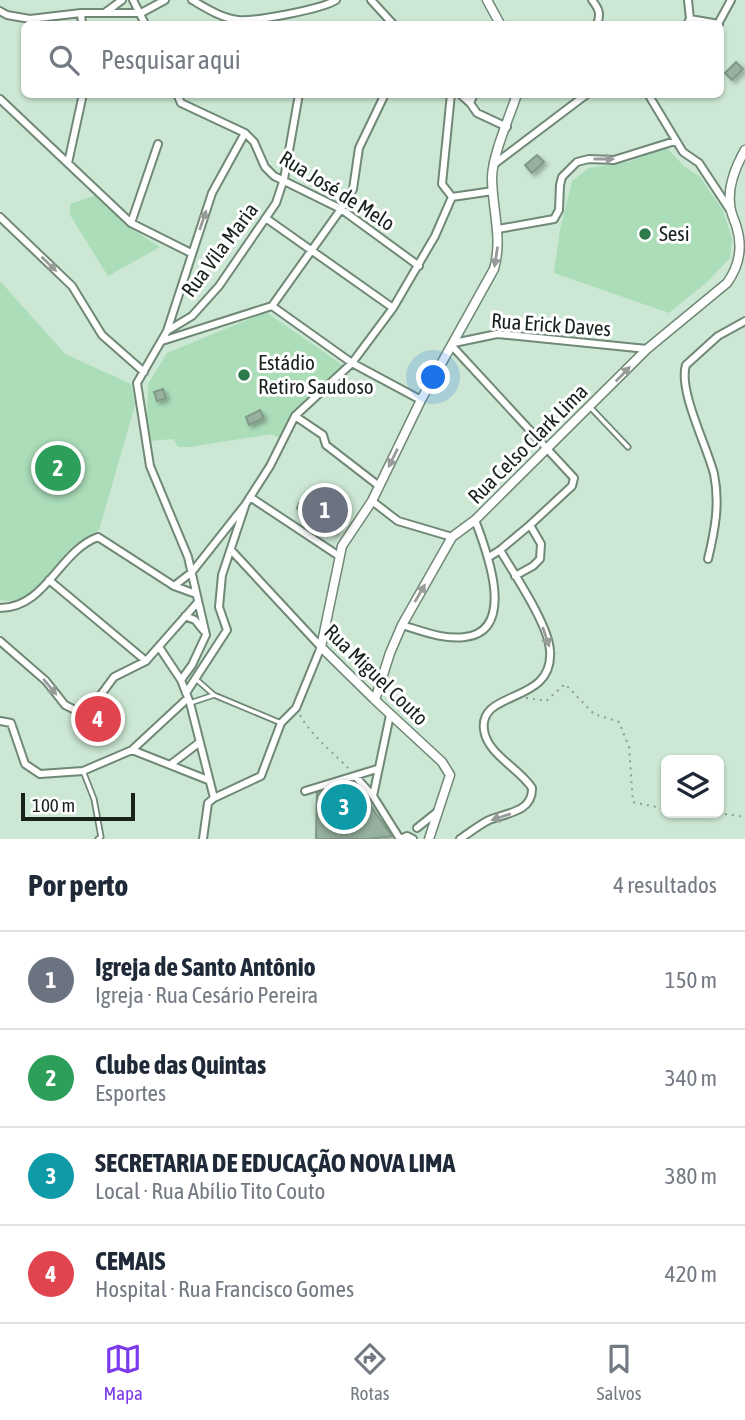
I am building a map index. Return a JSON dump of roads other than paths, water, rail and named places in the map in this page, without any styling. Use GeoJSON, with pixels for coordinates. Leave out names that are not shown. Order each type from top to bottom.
{"type":"FeatureCollection","features":[{"type":"Feature","properties":{"kind":"street"},"geometry":{"type":"LineString","coordinates":[[106,12],[122,0]]}},
{"type":"Feature","properties":{"kind":"street"},"geometry":{"type":"LineString","coordinates":[[133,0],[144,21]]}},
{"type":"Feature","properties":{"kind":"street"},"geometry":{"type":"LineString","coordinates":[[0,11],[30,19],[81,13],[141,13],[165,0]]}},
{"type":"Feature","properties":{"kind":"street"},"geometry":{"type":"LineString","coordinates":[[192,0],[223,16],[240,20],[297,12],[336,0]]}},
{"type":"Feature","properties":{"kind":"street"},"geometry":{"type":"LineString","coordinates":[[371,0],[390,21]]}},
{"type":"Feature","properties":{"kind":"street"},"geometry":{"type":"LineString","coordinates":[[592,0],[599,8],[598,21]]}},
{"type":"Feature","properties":{"kind":"street"},"geometry":{"type":"LineString","coordinates":[[688,0],[688,21]]}},
{"type":"Feature","properties":{"kind":"street"},"geometry":{"type":"LineString","coordinates":[[720,21],[731,0]]}},
{"type":"Feature","properties":{"kind":"street"},"geometry":{"type":"LineString","coordinates":[[488,1],[498,21]]}},
{"type":"Feature","properties":{"kind":"street"},"geometry":{"type":"LineString","coordinates":[[81,13],[82,21]]}},
{"type":"Feature","properties":{"kind":"street"},"geometry":{"type":"LineString","coordinates":[[68,163],[82,98]]}},
{"type":"Feature","properties":{"kind":"street"},"geometry":{"type":"LineString","coordinates":[[179,98],[181,103],[245,133],[212,193],[167,331],[137,383],[150,466],[192,572],[206,635],[192,665],[181,680]]}},
{"type":"Feature","properties":{"kind":"street","name":"Rua Vila Maria"},"geometry":{"type":"LineString","coordinates":[[167,331],[192,316],[219,286],[267,219],[284,179],[298,98]]}},
{"type":"Feature","properties":{"kind":"street"},"geometry":{"type":"LineString","coordinates":[[162,341],[272,306],[354,189],[359,148],[383,98]]}},
{"type":"Feature","properties":{"kind":"street"},"geometry":{"type":"LineString","coordinates":[[451,98],[442,184],[452,197]]}},
{"type":"Feature","properties":{"kind":"street"},"geometry":{"type":"LineString","coordinates":[[464,98],[477,113],[507,127]]}},
{"type":"Feature","properties":{"kind":"street"},"geometry":{"type":"LineString","coordinates":[[470,103],[472,98]]}},
{"type":"Feature","properties":{"kind":"street"},"geometry":{"type":"LineString","coordinates":[[203,839],[208,803],[261,776],[281,723],[296,708],[321,647],[342,546],[372,501],[421,400],[494,269],[498,257],[498,229],[493,164],[516,98]]}},
{"type":"Feature","properties":{"kind":"street"},"geometry":{"type":"LineString","coordinates":[[493,164],[582,98]]}},
{"type":"Feature","properties":{"kind":"street"},"geometry":{"type":"LineString","coordinates":[[650,98],[682,152],[699,163],[731,212],[742,242]]}},
{"type":"Feature","properties":{"kind":"street"},"geometry":{"type":"LineString","coordinates":[[0,99],[131,223],[191,253]]}},
{"type":"Feature","properties":{"kind":"street","name":"Rua José de Melo"},"geometry":{"type":"LineString","coordinates":[[245,133],[254,142],[265,167],[274,176],[341,209],[419,266]]}},
{"type":"Feature","properties":{"kind":"street"},"geometry":{"type":"LineString","coordinates":[[498,229],[554,219],[559,210],[562,177],[576,162],[589,159],[614,160],[675,141]]}},
{"type":"Feature","properties":{"kind":"street"},"geometry":{"type":"LineString","coordinates":[[131,223],[158,144]]}},
{"type":"Feature","properties":{"kind":"street"},"geometry":{"type":"LineString","coordinates":[[731,212],[729,195],[732,180],[745,150]]}},
{"type":"Feature","properties":{"kind":"street"},"geometry":{"type":"LineString","coordinates":[[452,197],[493,191]]}},
{"type":"Feature","properties":{"kind":"street"},"geometry":{"type":"LineString","coordinates":[[174,586],[192,572],[245,505],[270,466],[295,415],[352,363],[393,308],[419,266],[452,197]]}},
{"type":"Feature","properties":{"kind":"street"},"geometry":{"type":"LineString","coordinates":[[0,217],[72,286],[102,335],[144,372]]}},
{"type":"Feature","properties":{"kind":"street"},"geometry":{"type":"LineString","coordinates":[[267,219],[393,308]]}},
{"type":"Feature","properties":{"kind":"street","name":"Rua Celso Clark Lima"},"geometry":{"type":"LineString","coordinates":[[374,700],[402,625],[452,537],[475,520],[647,349],[727,283],[733,274],[742,242]]}},
{"type":"Feature","properties":{"kind":"street"},"geometry":{"type":"LineString","coordinates":[[272,306],[352,363],[421,400]]}},
{"type":"Feature","properties":{"kind":"street"},"geometry":{"type":"LineString","coordinates":[[708,559],[718,515],[714,474],[684,380],[686,365],[718,336],[745,321]]}},
{"type":"Feature","properties":{"kind":"street","name":"Rua Erick Daves"},"geometry":{"type":"LineString","coordinates":[[453,345],[497,334],[647,349]]}},
{"type":"Feature","properties":{"kind":"street"},"geometry":{"type":"LineString","coordinates":[[453,345],[574,478],[572,486],[530,525],[489,557]]}},
{"type":"Feature","properties":{"kind":"street"},"geometry":{"type":"LineString","coordinates":[[295,415],[323,435],[326,445],[379,486]]}},
{"type":"Feature","properties":{"kind":"street"},"geometry":{"type":"LineString","coordinates":[[250,497],[340,556]]}},
{"type":"Feature","properties":{"kind":"street"},"geometry":{"type":"LineString","coordinates":[[372,501],[397,521],[452,537]]}},
{"type":"Feature","properties":{"kind":"street"},"geometry":{"type":"LineString","coordinates":[[0,721],[11,723],[25,764],[40,774],[83,771],[132,750],[188,698],[195,678],[227,630],[219,607],[222,575],[245,505]]}},
{"type":"Feature","properties":{"kind":"street"},"geometry":{"type":"LineString","coordinates":[[402,625],[446,637],[465,637],[481,632],[492,617],[495,605],[489,557],[475,520]]}},
{"type":"Feature","properties":{"kind":"street"},"geometry":{"type":"LineString","coordinates":[[515,576],[533,566],[541,557],[541,544],[530,525]]}},
{"type":"Feature","properties":{"kind":"street"},"geometry":{"type":"LineString","coordinates":[[1,609],[12,608],[37,594],[85,542],[98,537],[197,598]]}},
{"type":"Feature","properties":{"kind":"street","name":"Rua Miguel Couto"},"geometry":{"type":"LineString","coordinates":[[231,550],[321,647],[442,762],[450,775],[429,839]]}},
{"type":"Feature","properties":{"kind":"street"},"geometry":{"type":"LineString","coordinates":[[460,839],[488,821],[520,810],[532,793],[527,781],[488,744],[484,731],[488,711],[494,705],[535,688],[547,673],[551,653],[547,634],[499,550]]}},
{"type":"Feature","properties":{"kind":"street"},"geometry":{"type":"LineString","coordinates":[[49,580],[146,661]]}},
{"type":"Feature","properties":{"kind":"street"},"geometry":{"type":"LineString","coordinates":[[1,643],[47,681],[65,705],[79,712],[91,708],[114,677],[146,661],[185,617],[197,598]]}},
{"type":"Feature","properties":{"kind":"street"},"geometry":{"type":"LineString","coordinates":[[185,617],[195,620],[206,635]]}},
{"type":"Feature","properties":{"kind":"street"},"geometry":{"type":"LineString","coordinates":[[159,648],[181,680],[188,698],[214,798]]}},
{"type":"Feature","properties":{"kind":"street"},"geometry":{"type":"LineString","coordinates":[[373,796],[390,715]]}},
{"type":"Feature","properties":{"kind":"street"},"geometry":{"type":"LineString","coordinates":[[170,765],[200,742]]}},
{"type":"Feature","properties":{"kind":"street"},"geometry":{"type":"LineString","coordinates":[[132,750],[208,780]]}},
{"type":"Feature","properties":{"kind":"street"},"geometry":{"type":"LineString","coordinates":[[305,791],[377,769]]}},
{"type":"Feature","properties":{"kind":"street"},"geometry":{"type":"LineString","coordinates":[[355,776],[405,838]]}},
{"type":"Feature","properties":{"kind":"street"},"geometry":{"type":"LineString","coordinates":[[417,828],[438,811]]}},
{"type":"Feature","properties":{"kind":"lane"},"geometry":{"type":"LineString","coordinates":[[590,407],[628,447]]}},
{"type":"Feature","properties":{"kind":"lane"},"geometry":{"type":"LineString","coordinates":[[195,678],[214,695],[281,723]]}},
{"type":"Feature","properties":{"kind":"lane"},"geometry":{"type":"LineString","coordinates":[[188,698],[214,695]]}},
{"type":"Feature","properties":{"kind":"lane"},"geometry":{"type":"LineString","coordinates":[[83,771],[94,800],[99,839]]}},
{"type":"Feature","properties":{"kind":"place","name":"Sesi"},"geometry":{"type":"Point","coordinates":[645,234]}},
{"type":"Feature","properties":{"kind":"place","name":"Estádio Retiro Saudoso"},"geometry":{"type":"Point","coordinates":[244,375]}},
{"type":"Feature","properties":{"kind":"place","name":"Clube das Quintas"},"geometry":{"type":"Point","coordinates":[58,468]}},
{"type":"Feature","properties":{"kind":"place","name":"Igreja de Santo Antônio"},"geometry":{"type":"Point","coordinates":[325,510]}},
{"type":"Feature","properties":{"kind":"place","name":"CEMAIS"},"geometry":{"type":"Point","coordinates":[98,719]}},
{"type":"Feature","properties":{"kind":"place","name":"SECRETARIA DE EDUCAÇÃO NOVA LIMA"},"geometry":{"type":"Point","coordinates":[344,807]}}]}
